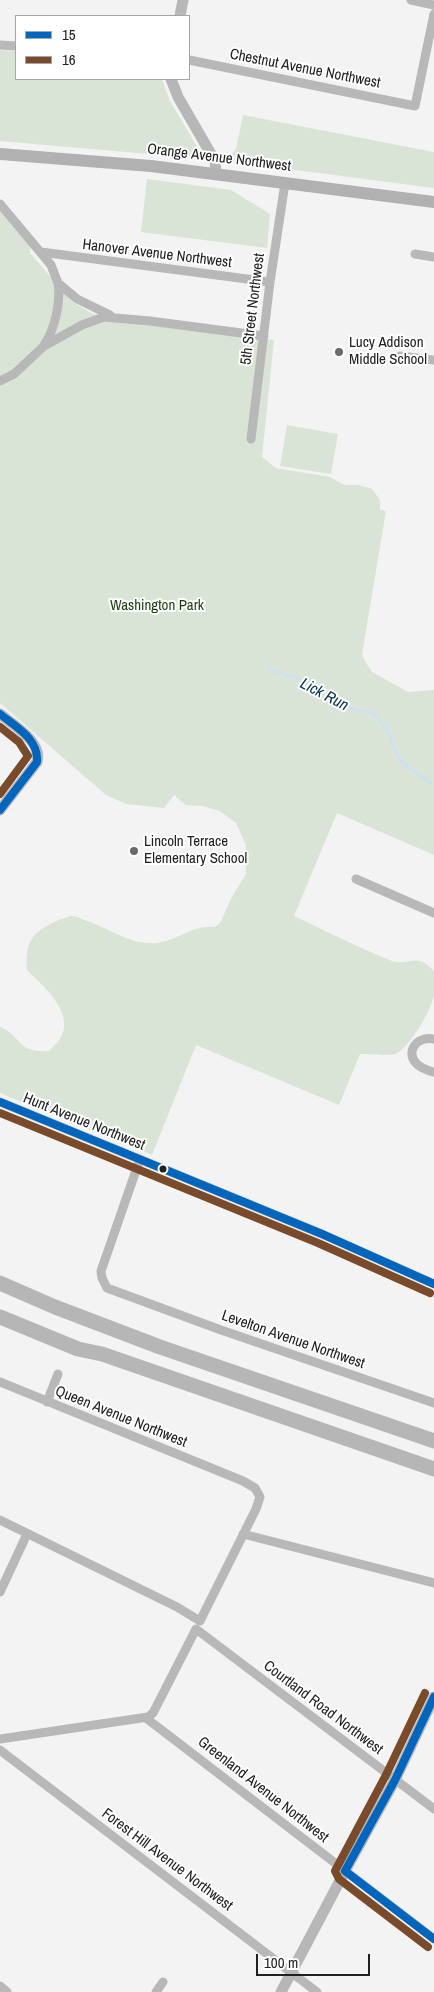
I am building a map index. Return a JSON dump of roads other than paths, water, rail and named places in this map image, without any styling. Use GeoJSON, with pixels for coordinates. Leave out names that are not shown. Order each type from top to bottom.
{"type":"FeatureCollection","features":[{"type":"Feature","properties":{"kind":"highway"},"geometry":{"type":"LineString","coordinates":[[0,1283],[55,1307],[160,1347],[434,1441]]}},
{"type":"Feature","properties":{"kind":"highway"},"geometry":{"type":"LineString","coordinates":[[0,1317],[78,1349],[102,1354],[434,1469]]}},
{"type":"Feature","properties":{"kind":"main road"},"geometry":{"type":"LineString","coordinates":[[180,15],[183,0]]}},
{"type":"Feature","properties":{"kind":"main road"},"geometry":{"type":"LineString","coordinates":[[171,80],[178,97],[215,161],[216,174]]}},
{"type":"Feature","properties":{"kind":"main road","name":"Orange Avenue Northwest"},"geometry":{"type":"LineString","coordinates":[[0,154],[150,166],[434,202]]}},
{"type":"Feature","properties":{"kind":"main road"},"geometry":{"type":"LineString","coordinates":[[0,714],[30,739],[37,749],[39,757],[0,810]]}},
{"type":"Feature","properties":{"kind":"main road"},"geometry":{"type":"LineString","coordinates":[[281,1992],[395,1780],[433,1702]]}},
{"type":"Feature","properties":{"kind":"street"},"geometry":{"type":"LineString","coordinates":[[411,0],[434,5]]}},
{"type":"Feature","properties":{"kind":"street","name":"Chestnut Avenue Northwest"},"geometry":{"type":"LineString","coordinates":[[190,60],[415,106],[434,14]]}},
{"type":"Feature","properties":{"kind":"street"},"geometry":{"type":"LineString","coordinates":[[0,45],[15,46]]}},
{"type":"Feature","properties":{"kind":"street","name":"5th Street Northwest"},"geometry":{"type":"LineString","coordinates":[[251,439],[270,282],[285,183]]}},
{"type":"Feature","properties":{"kind":"street"},"geometry":{"type":"LineString","coordinates":[[0,204],[41,252],[50,265],[58,283],[58,299],[51,331],[44,346]]}},
{"type":"Feature","properties":{"kind":"street","name":"Hanover Avenue Northwest"},"geometry":{"type":"LineString","coordinates":[[41,252],[270,282]]}},
{"type":"Feature","properties":{"kind":"street"},"geometry":{"type":"LineString","coordinates":[[415,254],[434,257]]}},
{"type":"Feature","properties":{"kind":"street"},"geometry":{"type":"LineString","coordinates":[[58,283],[77,298],[112,316]]}},
{"type":"Feature","properties":{"kind":"street"},"geometry":{"type":"LineString","coordinates":[[0,382],[14,374],[44,346],[97,318],[112,316],[264,336]]}},
{"type":"Feature","properties":{"kind":"street"},"geometry":{"type":"LineString","coordinates":[[400,356],[434,360]]}},
{"type":"Feature","properties":{"kind":"street"},"geometry":{"type":"LineString","coordinates":[[356,879],[434,913]]}},
{"type":"Feature","properties":{"kind":"street"},"geometry":{"type":"LineString","coordinates":[[434,1039],[420,1040],[412,1055],[416,1065],[434,1072]]}},
{"type":"Feature","properties":{"kind":"street","name":"Hunt Avenue Northwest"},"geometry":{"type":"LineString","coordinates":[[0,1102],[322,1234],[434,1284]]}},
{"type":"Feature","properties":{"kind":"street","name":"Levelton Avenue Northwest"},"geometry":{"type":"LineString","coordinates":[[140,1159],[102,1271],[102,1278],[108,1288],[434,1403]]}},
{"type":"Feature","properties":{"kind":"street"},"geometry":{"type":"LineString","coordinates":[[47,1402],[58,1374]]}},
{"type":"Feature","properties":{"kind":"street","name":"Queen Avenue Northwest"},"geometry":{"type":"LineString","coordinates":[[0,1382],[255,1488],[260,1497],[244,1534]]}},
{"type":"Feature","properties":{"kind":"street","name":"Courtland Road Northwest"},"geometry":{"type":"LineString","coordinates":[[0,1520],[177,1608],[434,1809]]}},
{"type":"Feature","properties":{"kind":"street"},"geometry":{"type":"LineString","coordinates":[[0,1592],[27,1534]]}},
{"type":"Feature","properties":{"kind":"street"},"geometry":{"type":"LineString","coordinates":[[0,1739],[146,1718],[153,1713],[244,1534],[434,1584]]}},
{"type":"Feature","properties":{"kind":"street","name":"Greenland Avenue Northwest"},"geometry":{"type":"LineString","coordinates":[[146,1718],[434,1939]]}},
{"type":"Feature","properties":{"kind":"street","name":"Forest Hill Avenue Northwest"},"geometry":{"type":"LineString","coordinates":[[0,1750],[317,1992]]}},
{"type":"Feature","properties":{"kind":"street"},"geometry":{"type":"LineString","coordinates":[[156,1992],[163,1982]]}},
{"type":"Feature","properties":{"kind":"street"},"geometry":{"type":"LineString","coordinates":[[0,1986],[8,1992]]}},
{"type":"Feature","properties":{"kind":"waterway","name":"Lick Run"},"geometry":{"type":"LineString","coordinates":[[270,670],[291,676],[311,685],[346,707],[372,712],[389,732],[393,747],[400,759],[434,785]]}},
{"type":"Feature","properties":{"kind":"place","name":"Lucy Addison Middle School"},"geometry":{"type":"Point","coordinates":[339,352]}},
{"type":"Feature","properties":{"kind":"place","name":"Lincoln Terrace Elementary School"},"geometry":{"type":"Point","coordinates":[134,851]}},
{"type":"Feature","properties":{"kind":"park label","name":"Washington Park"},"geometry":{"type":"Point","coordinates":[157,606]}}]}
